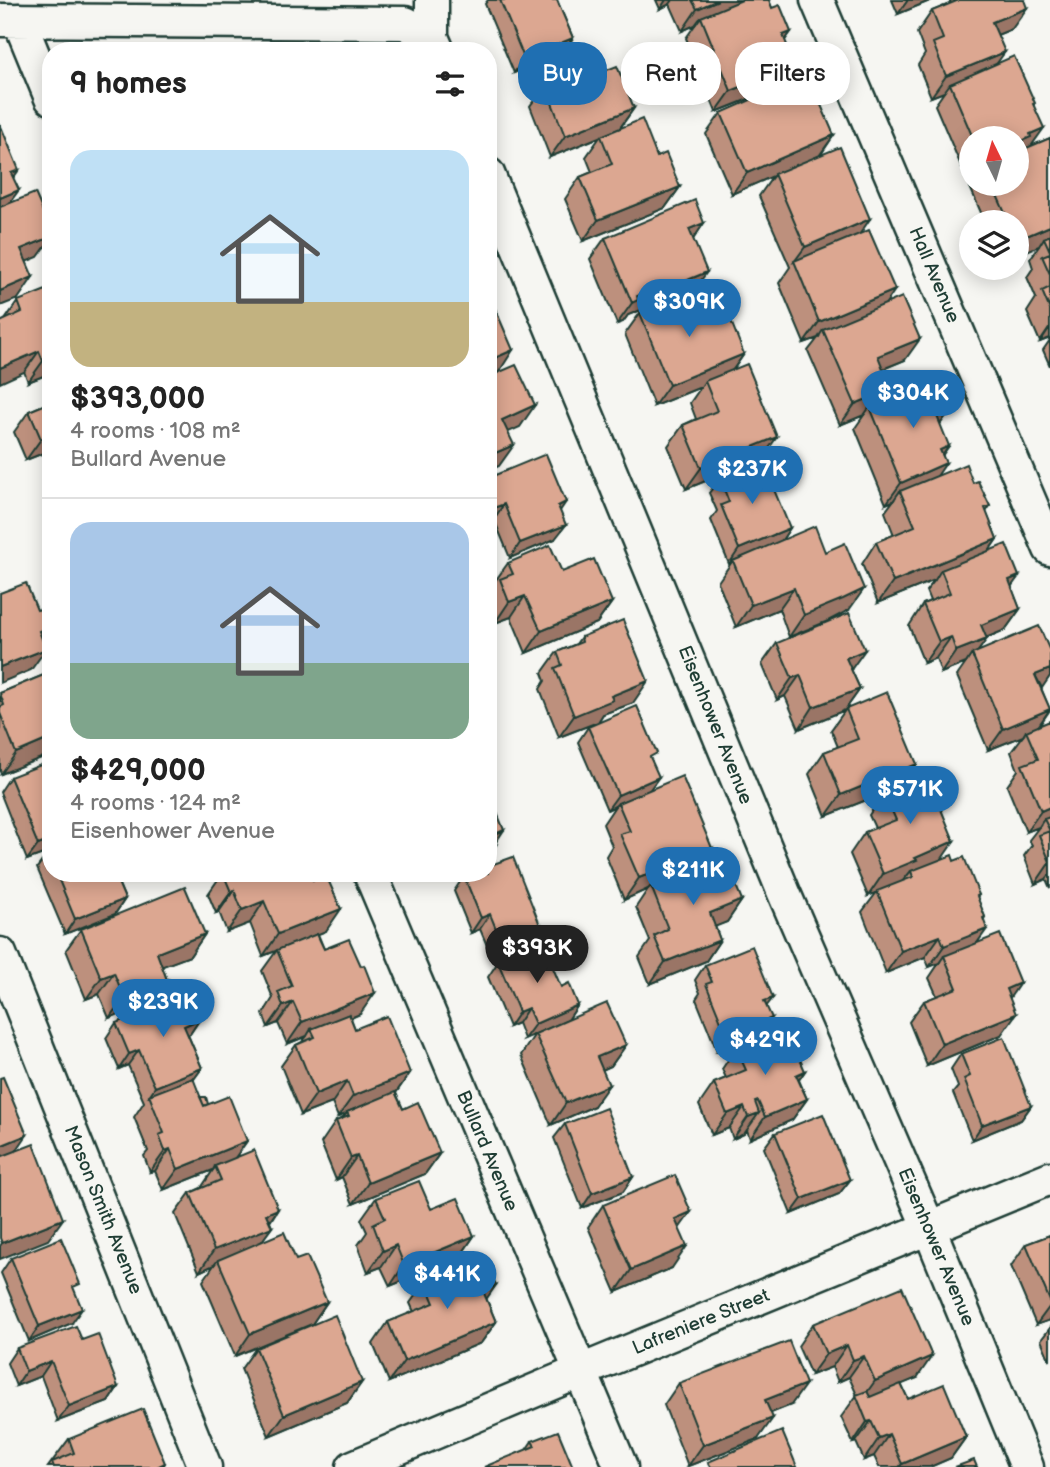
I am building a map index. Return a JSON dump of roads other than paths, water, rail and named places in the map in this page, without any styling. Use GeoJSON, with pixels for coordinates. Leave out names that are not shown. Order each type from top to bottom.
{"type":"FeatureCollection","features":[{"type":"Feature","properties":{"kind":"street"},"geometry":{"type":"LineString","coordinates":[[432,0],[435,42]]}},
{"type":"Feature","properties":{"kind":"street","name":"Hall Avenue"},"geometry":{"type":"LineString","coordinates":[[817,0],[1050,549]]}},
{"type":"Feature","properties":{"kind":"street"},"geometry":{"type":"LineString","coordinates":[[42,81],[10,20],[405,23],[432,42]]}},
{"type":"Feature","properties":{"kind":"street","name":"Eisenhower Avenue"},"geometry":{"type":"LineString","coordinates":[[497,196],[779,880],[929,1228],[1027,1467]]}},
{"type":"Feature","properties":{"kind":"street","name":"Bullard Avenue"},"geometry":{"type":"LineString","coordinates":[[374,882],[621,1467]]}},
{"type":"Feature","properties":{"kind":"street","name":"Mason Smith Avenue"},"geometry":{"type":"LineString","coordinates":[[0,954],[205,1467]]}},
{"type":"Feature","properties":{"kind":"street","name":"Lafreniere Street"},"geometry":{"type":"LineString","coordinates":[[353,1467],[1050,1178]]}}]}
